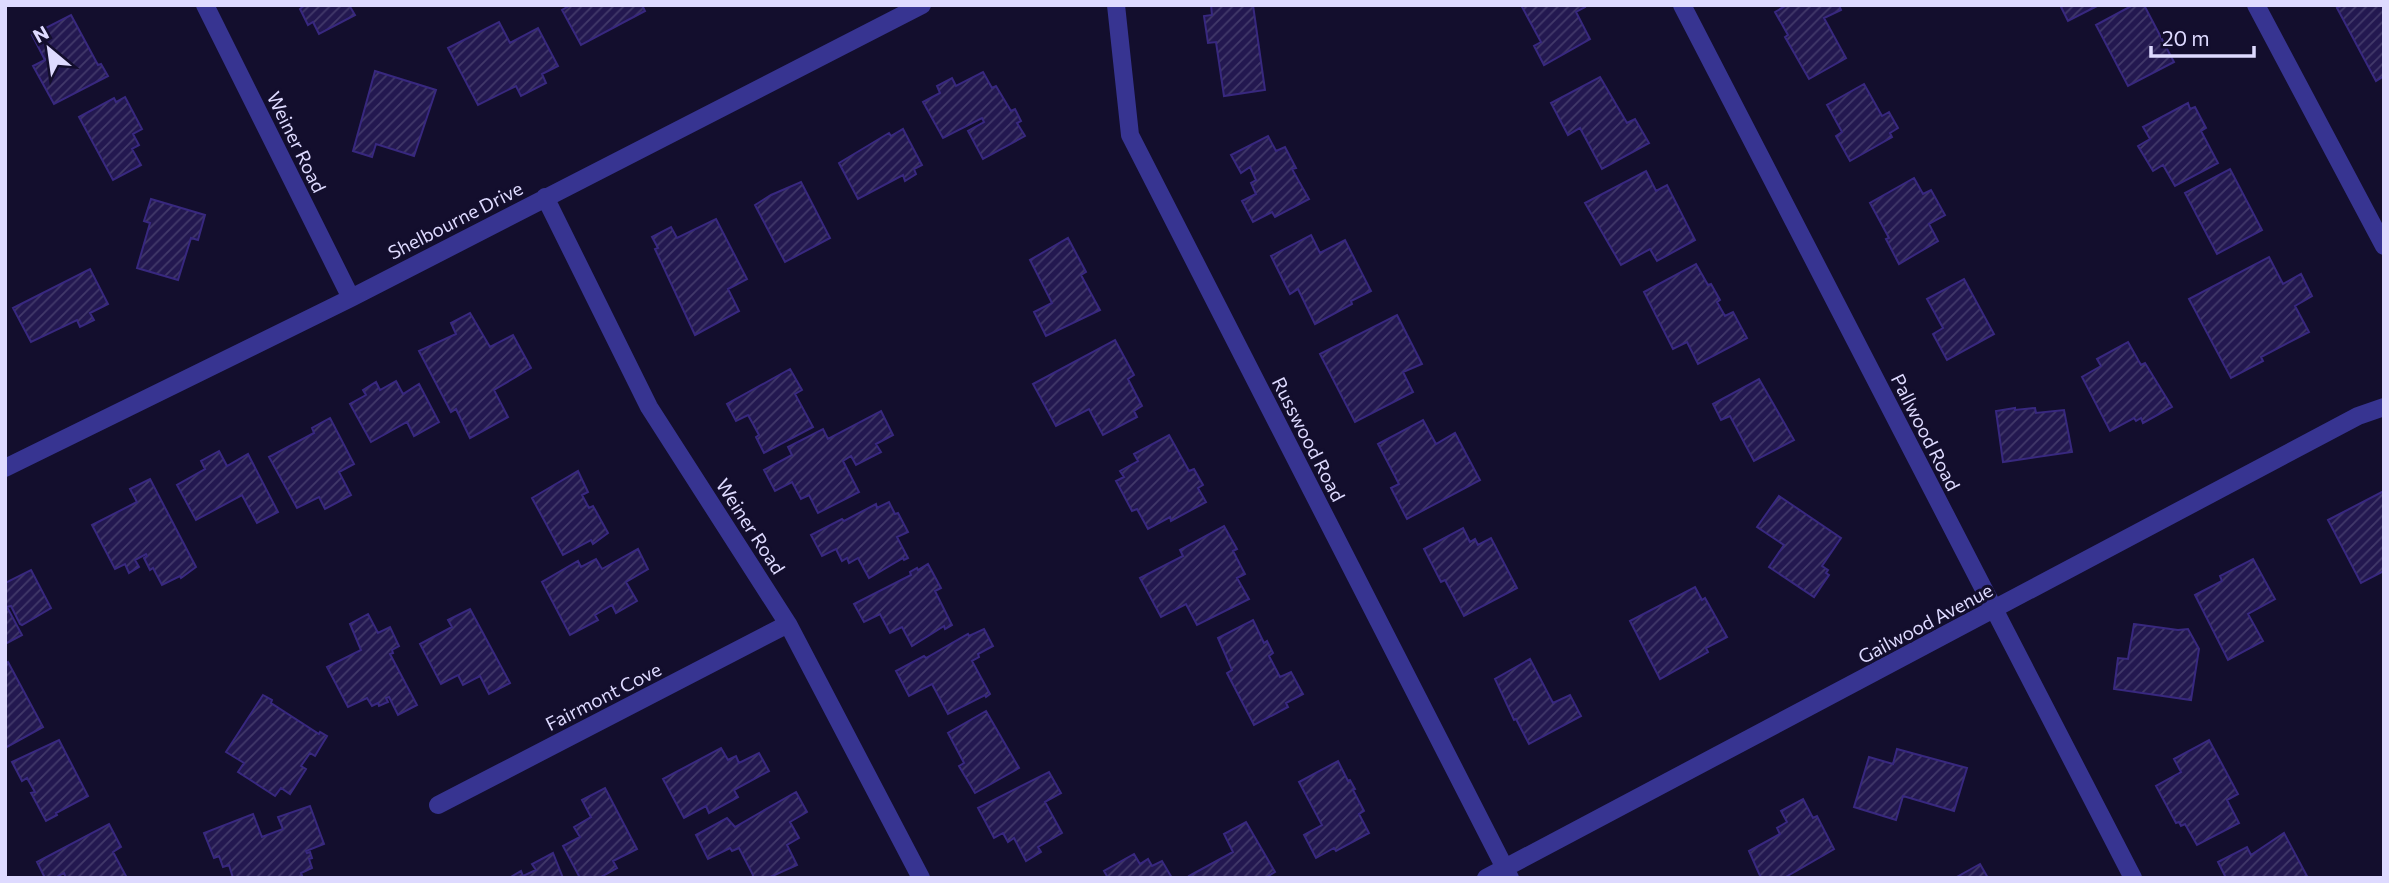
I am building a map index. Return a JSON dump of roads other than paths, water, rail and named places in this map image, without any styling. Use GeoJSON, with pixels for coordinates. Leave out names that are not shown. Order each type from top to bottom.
{"type":"FeatureCollection","features":[{"type":"Feature","properties":{"kind":"street","name":"Weiner Road"},"geometry":{"type":"LineString","coordinates":[[205,5],[351,298]]}},
{"type":"Feature","properties":{"kind":"street","name":"Shelbourne Drive"},"geometry":{"type":"LineString","coordinates":[[5,468],[351,298],[922,5]]}},
{"type":"Feature","properties":{"kind":"street","name":"Russwood Road"},"geometry":{"type":"LineString","coordinates":[[1116,5],[1130,135],[1507,873]]}},
{"type":"Feature","properties":{"kind":"street","name":"Pallwood Road"},"geometry":{"type":"LineString","coordinates":[[1682,5],[2133,878]]}},
{"type":"Feature","properties":{"kind":"street"},"geometry":{"type":"LineString","coordinates":[[2256,5],[2384,246]]}},
{"type":"Feature","properties":{"kind":"street","name":"Weiner Road"},"geometry":{"type":"LineString","coordinates":[[545,197],[649,407],[788,624],[921,878]]}},
{"type":"Feature","properties":{"kind":"street","name":"Gailwood Avenue"},"geometry":{"type":"LineString","coordinates":[[1486,878],[1507,873],[2358,416],[2384,407]]}},
{"type":"Feature","properties":{"kind":"street","name":"Fairmont Cove"},"geometry":{"type":"LineString","coordinates":[[438,805],[788,624]]}}]}
